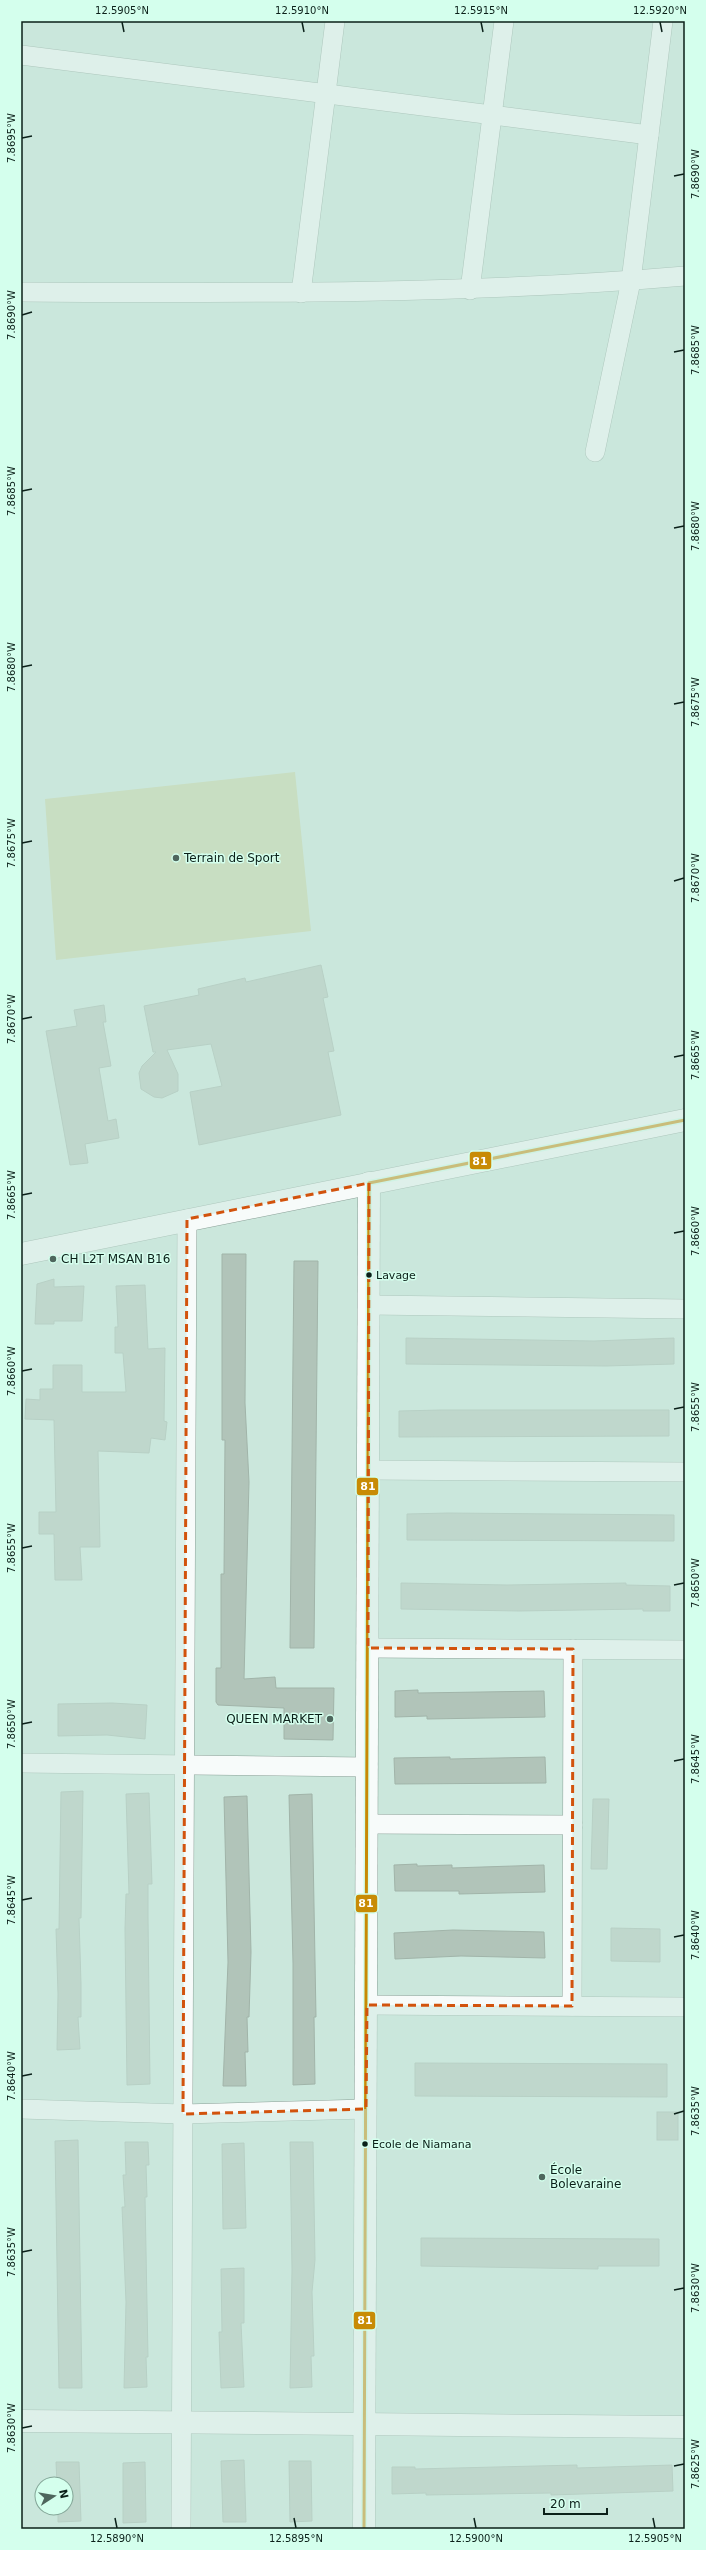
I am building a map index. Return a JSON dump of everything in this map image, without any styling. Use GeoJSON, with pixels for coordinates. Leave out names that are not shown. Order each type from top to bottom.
{"type":"FeatureCollection","features":[{"type":"Feature","properties":{"kind":"street"},"geometry":{"type":"LineString","coordinates":[[301,293],[335,21]]}},
{"type":"Feature","properties":{"kind":"street"},"geometry":{"type":"LineString","coordinates":[[470,290],[504,21]]}},
{"type":"Feature","properties":{"kind":"street"},"geometry":{"type":"LineString","coordinates":[[595,452],[631,281],[663,21]]}},
{"type":"Feature","properties":{"kind":"street"},"geometry":{"type":"LineString","coordinates":[[21,55],[649,135]]}},
{"type":"Feature","properties":{"kind":"street"},"geometry":{"type":"LineString","coordinates":[[21,292],[301,293],[470,290],[631,281],[685,276]]}},
{"type":"Feature","properties":{"kind":"street"},"geometry":{"type":"LineString","coordinates":[[21,1254],[187,1219],[685,1120]]}},
{"type":"Feature","properties":{"kind":"street"},"geometry":{"type":"LineString","coordinates":[[364,2529],[369,1183]]}},
{"type":"Feature","properties":{"kind":"street"},"geometry":{"type":"LineString","coordinates":[[181,2529],[187,1219]]}},
{"type":"Feature","properties":{"kind":"street"},"geometry":{"type":"LineString","coordinates":[[369,1305],[685,1309]]}},
{"type":"Feature","properties":{"kind":"street"},"geometry":{"type":"LineString","coordinates":[[369,1470],[685,1472]]}},
{"type":"Feature","properties":{"kind":"street"},"geometry":{"type":"LineString","coordinates":[[368,1648],[685,1650]]}},
{"type":"Feature","properties":{"kind":"street"},"geometry":{"type":"LineString","coordinates":[[572,2006],[573,1649]]}},
{"type":"Feature","properties":{"kind":"street"},"geometry":{"type":"LineString","coordinates":[[21,1764],[368,1766]]}},
{"type":"Feature","properties":{"kind":"street"},"geometry":{"type":"LineString","coordinates":[[367,1824],[573,1825]]}},
{"type":"Feature","properties":{"kind":"street"},"geometry":{"type":"LineString","coordinates":[[367,2005],[685,2007]]}},
{"type":"Feature","properties":{"kind":"street"},"geometry":{"type":"LineString","coordinates":[[21,2109],[183,2114],[366,2109]]}},
{"type":"Feature","properties":{"kind":"street"},"geometry":{"type":"LineString","coordinates":[[21,2421],[685,2427]]}},
{"type":"Feature","properties":{"kind":"highlighted area"},"geometry":{"type":"Polygon","coordinates":[[[369,1183],[368,1648],[573,1649],[572,2006],[367,2005],[366,2109],[183,2114],[187,1219],[369,1183]]]}},
{"type":"Feature","properties":{"kind":"green space","name":"Terrain de Sport"},"geometry":{"type":"Polygon","coordinates":[[[295,772],[311,931],[56,960],[45,799],[295,772]]]}},
{"type":"Feature","properties":{"kind":"building"},"geometry":{"type":"Polygon","coordinates":[[[321,965],[328,997],[323,998],[334,1051],[328,1052],[341,1115],[199,1145],[190,1092],[222,1086],[211,1044],[167,1050],[178,1074],[178,1091],[162,1098],[154,1097],[141,1089],[139,1073],[142,1066],[156,1052],[153,1052],[144,1006],[199,995],[198,989],[245,978],[246,982],[321,965]]]}},
{"type":"Feature","properties":{"kind":"building"},"geometry":{"type":"Polygon","coordinates":[[[104,1005],[106,1022],[103,1022],[111,1066],[99,1068],[108,1121],[116,1119],[119,1138],[85,1144],[88,1163],[70,1165],[46,1031],[77,1026],[74,1010],[104,1005]]]}},
{"type":"Feature","properties":{"kind":"building"},"geometry":{"type":"Polygon","coordinates":[[[222,1254],[246,1254],[245,1403],[249,1482],[244,1679],[275,1677],[276,1688],[334,1688],[333,1740],[284,1739],[284,1708],[218,1705],[216,1702],[216,1668],[221,1668],[221,1574],[224,1574],[225,1440],[222,1440],[222,1254]]]}},
{"type":"Feature","properties":{"kind":"building"},"geometry":{"type":"Polygon","coordinates":[[[294,1261],[318,1261],[314,1648],[290,1648],[294,1261]]]}},
{"type":"Feature","properties":{"kind":"building"},"geometry":{"type":"Polygon","coordinates":[[[54,1279],[54,1287],[84,1286],[82,1321],[54,1321],[54,1324],[35,1324],[37,1284],[54,1279]]]}},
{"type":"Feature","properties":{"kind":"building"},"geometry":{"type":"Polygon","coordinates":[[[145,1285],[148,1349],[165,1348],[164,1421],[167,1422],[165,1440],[151,1438],[149,1453],[98,1451],[100,1547],[80,1547],[82,1580],[55,1580],[54,1534],[39,1534],[39,1512],[56,1512],[54,1420],[25,1419],[26,1399],[40,1400],[40,1389],[53,1389],[53,1365],[82,1365],[82,1392],[126,1392],[123,1353],[115,1353],[115,1327],[118,1327],[116,1286],[145,1285]]]}},
{"type":"Feature","properties":{"kind":"building"},"geometry":{"type":"Polygon","coordinates":[[[406,1338],[594,1341],[674,1338],[674,1364],[606,1366],[406,1364],[406,1338]]]}},
{"type":"Feature","properties":{"kind":"building"},"geometry":{"type":"Polygon","coordinates":[[[669,1410],[669,1436],[399,1437],[399,1411],[669,1410]]]}},
{"type":"Feature","properties":{"kind":"building"},"geometry":{"type":"Polygon","coordinates":[[[407,1514],[674,1515],[674,1541],[407,1540],[407,1514]]]}},
{"type":"Feature","properties":{"kind":"building"},"geometry":{"type":"Polygon","coordinates":[[[401,1583],[507,1585],[626,1583],[626,1585],[670,1586],[670,1611],[643,1611],[643,1609],[519,1611],[401,1609],[401,1583]]]}},
{"type":"Feature","properties":{"kind":"building"},"geometry":{"type":"Polygon","coordinates":[[[418,1690],[418,1693],[544,1691],[545,1717],[427,1719],[427,1716],[395,1717],[395,1691],[418,1690]]]}},
{"type":"Feature","properties":{"kind":"building"},"geometry":{"type":"Polygon","coordinates":[[[112,1703],[147,1705],[145,1739],[107,1735],[58,1736],[58,1704],[112,1703]]]}},
{"type":"Feature","properties":{"kind":"building"},"geometry":{"type":"Polygon","coordinates":[[[450,1757],[450,1759],[545,1757],[546,1783],[395,1784],[394,1758],[450,1757]]]}},
{"type":"Feature","properties":{"kind":"building"},"geometry":{"type":"Polygon","coordinates":[[[83,1791],[81,1918],[79,1918],[81,2017],[78,2017],[80,2049],[57,2050],[58,1994],[56,1929],[59,1929],[61,1792],[83,1791]]]}},
{"type":"Feature","properties":{"kind":"building"},"geometry":{"type":"Polygon","coordinates":[[[149,1793],[152,1884],[148,1884],[150,2084],[127,2085],[125,1929],[126,1894],[129,1894],[126,1794],[149,1793]]]}},
{"type":"Feature","properties":{"kind":"building"},"geometry":{"type":"Polygon","coordinates":[[[312,1794],[316,2017],[314,2017],[315,2084],[293,2085],[293,1963],[289,1795],[312,1794]]]}},
{"type":"Feature","properties":{"kind":"building"},"geometry":{"type":"Polygon","coordinates":[[[247,1796],[251,1952],[249,2017],[247,2017],[248,2052],[245,2052],[246,2086],[223,2086],[228,1962],[224,1797],[247,1796]]]}},
{"type":"Feature","properties":{"kind":"building"},"geometry":{"type":"Polygon","coordinates":[[[593,1799],[609,1799],[607,1869],[591,1869],[593,1799]]]}},
{"type":"Feature","properties":{"kind":"building"},"geometry":{"type":"Polygon","coordinates":[[[417,1864],[417,1866],[452,1865],[452,1868],[544,1865],[545,1892],[459,1894],[459,1891],[395,1891],[394,1865],[417,1864]]]}},
{"type":"Feature","properties":{"kind":"building"},"geometry":{"type":"Polygon","coordinates":[[[611,1928],[660,1929],[660,1962],[611,1961],[611,1928]]]}},
{"type":"Feature","properties":{"kind":"building"},"geometry":{"type":"Polygon","coordinates":[[[453,1930],[544,1932],[545,1958],[461,1956],[395,1959],[394,1933],[453,1930]]]}},
{"type":"Feature","properties":{"kind":"building"},"geometry":{"type":"Polygon","coordinates":[[[415,2063],[667,2064],[667,2097],[415,2096],[415,2063]]]}},
{"type":"Feature","properties":{"kind":"building"},"geometry":{"type":"Polygon","coordinates":[[[657,2112],[678,2112],[678,2140],[657,2140],[657,2112]]]}},
{"type":"Feature","properties":{"kind":"building"},"geometry":{"type":"Polygon","coordinates":[[[78,2140],[82,2388],[59,2388],[55,2141],[78,2140]]]}},
{"type":"Feature","properties":{"kind":"building"},"geometry":{"type":"Polygon","coordinates":[[[125,2142],[148,2142],[149,2165],[146,2165],[147,2197],[145,2197],[148,2357],[146,2357],[147,2387],[124,2388],[126,2302],[122,2207],[125,2207],[123,2175],[126,2175],[125,2142]]]}},
{"type":"Feature","properties":{"kind":"building"},"geometry":{"type":"Polygon","coordinates":[[[290,2142],[313,2142],[315,2260],[312,2292],[314,2356],[311,2356],[312,2387],[290,2388],[292,2269],[290,2142]]]}},
{"type":"Feature","properties":{"kind":"building"},"geometry":{"type":"Polygon","coordinates":[[[244,2143],[246,2228],[223,2229],[222,2144],[244,2143]]]}},
{"type":"Feature","properties":{"kind":"building"},"geometry":{"type":"Polygon","coordinates":[[[421,2238],[659,2239],[659,2266],[598,2266],[598,2269],[421,2266],[421,2238]]]}},
{"type":"Feature","properties":{"kind":"building"},"geometry":{"type":"Polygon","coordinates":[[[244,2268],[244,2323],[241,2323],[244,2387],[221,2388],[219,2332],[222,2332],[221,2269],[244,2268]]]}},
{"type":"Feature","properties":{"kind":"building"},"geometry":{"type":"Polygon","coordinates":[[[244,2460],[246,2522],[223,2522],[221,2461],[244,2460]]]}},
{"type":"Feature","properties":{"kind":"building"},"geometry":{"type":"Polygon","coordinates":[[[289,2461],[311,2461],[312,2521],[290,2522],[289,2461]]]}},
{"type":"Feature","properties":{"kind":"building"},"geometry":{"type":"Polygon","coordinates":[[[56,2462],[79,2462],[81,2521],[58,2522],[58,2516],[74,2516],[74,2476],[57,2476],[56,2462]]]}},
{"type":"Feature","properties":{"kind":"building"},"geometry":{"type":"Polygon","coordinates":[[[145,2462],[146,2522],[123,2523],[123,2463],[145,2462]]]}},
{"type":"Feature","properties":{"kind":"building"},"geometry":{"type":"Polygon","coordinates":[[[577,2465],[577,2468],[672,2465],[673,2491],[551,2495],[551,2493],[426,2495],[426,2493],[392,2494],[392,2467],[415,2467],[415,2469],[577,2465]]]}},
{"type":"Feature","properties":{"kind":"transit line","name":"81"},"geometry":{"type":"LineString","coordinates":[[364,2529],[369,1183],[685,1120]]}},
{"type":"Feature","properties":{"kind":"place","name":"Terrain de Sport"},"geometry":{"type":"Point","coordinates":[176,858]}},
{"type":"Feature","properties":{"kind":"place","name":"CH L2T MSAN B16"},"geometry":{"type":"Point","coordinates":[53,1259]}},
{"type":"Feature","properties":{"kind":"place","name":"Lavage"},"geometry":{"type":"Point","coordinates":[369,1275]}},
{"type":"Feature","properties":{"kind":"place","name":"QUEEN MARKET"},"geometry":{"type":"Point","coordinates":[330,1719]}},
{"type":"Feature","properties":{"kind":"place","name":"Ecole de Niamana"},"geometry":{"type":"Point","coordinates":[365,2144]}},
{"type":"Feature","properties":{"kind":"place","name":"École Bolevaraine"},"geometry":{"type":"Point","coordinates":[542,2177]}}]}
